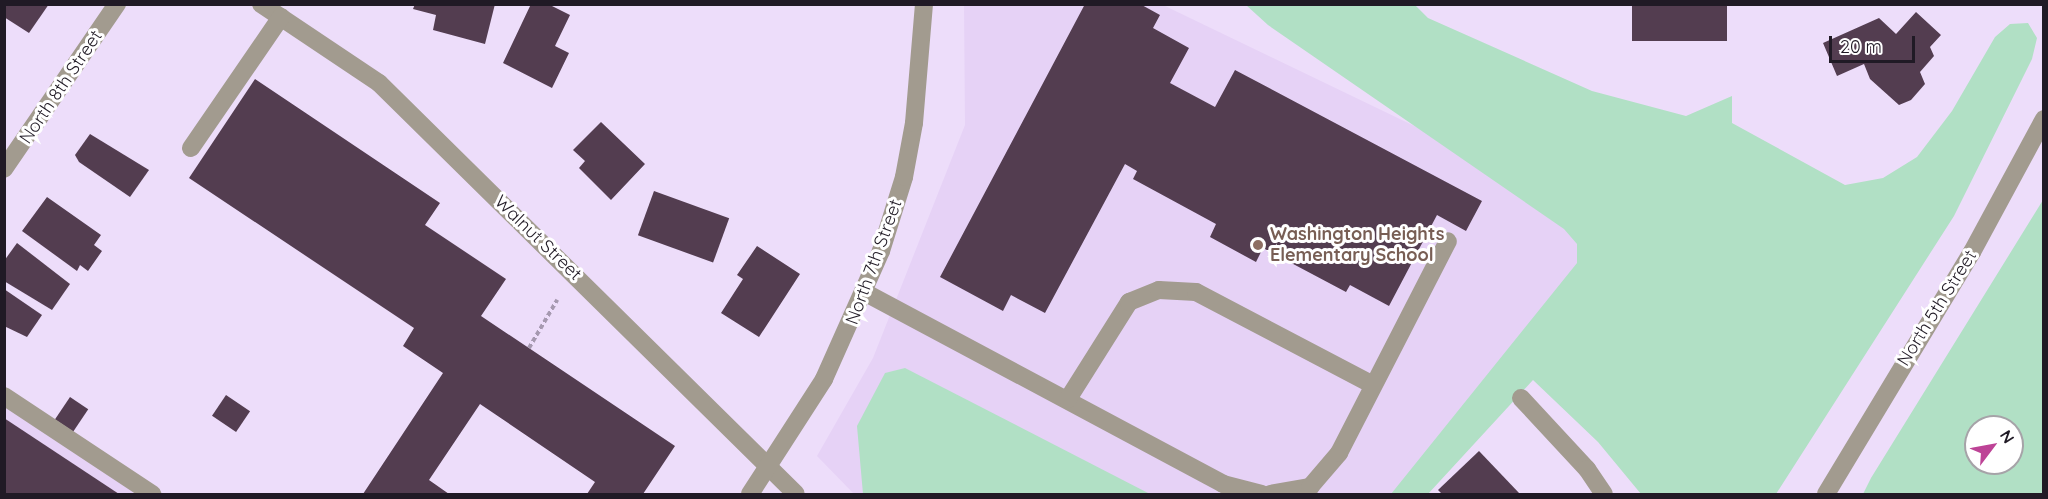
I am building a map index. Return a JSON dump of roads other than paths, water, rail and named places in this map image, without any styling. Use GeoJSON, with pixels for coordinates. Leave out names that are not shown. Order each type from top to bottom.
{"type":"FeatureCollection","features":[{"type":"Feature","properties":{"kind":"street","name":"North 8th Street"},"geometry":{"type":"LineString","coordinates":[[4,169],[117,4]]}},
{"type":"Feature","properties":{"kind":"street","name":"Walnut Street"},"geometry":{"type":"LineString","coordinates":[[261,4],[379,83],[796,495]]}},
{"type":"Feature","properties":{"kind":"street","name":"North 7th Street"},"geometry":{"type":"LineString","coordinates":[[750,495],[824,379],[864,292],[904,177],[914,123],[924,4]]}},
{"type":"Feature","properties":{"kind":"street"},"geometry":{"type":"LineString","coordinates":[[191,148],[280,17]]}},
{"type":"Feature","properties":{"kind":"street","name":"North 5th Street"},"geometry":{"type":"LineString","coordinates":[[1826,495],[1972,252],[2043,120]]}},
{"type":"Feature","properties":{"kind":"street"},"geometry":{"type":"LineString","coordinates":[[1270,495],[1310,488],[1339,453],[1448,241]]}},
{"type":"Feature","properties":{"kind":"street"},"geometry":{"type":"LineString","coordinates":[[1068,399],[1129,302],[1159,290],[1196,291],[1374,385]]}},
{"type":"Feature","properties":{"kind":"street"},"geometry":{"type":"LineString","coordinates":[[864,292],[1068,399],[1223,484],[1262,495]]}},
{"type":"Feature","properties":{"kind":"street"},"geometry":{"type":"LineString","coordinates":[[4,396],[152,495]]}},
{"type":"Feature","properties":{"kind":"street"},"geometry":{"type":"LineString","coordinates":[[1521,398],[1587,469],[1604,495]]}},
{"type":"Feature","properties":{"kind":"place","name":"Washington Heights Elementary School"},"geometry":{"type":"Point","coordinates":[1258,245]}}]}
